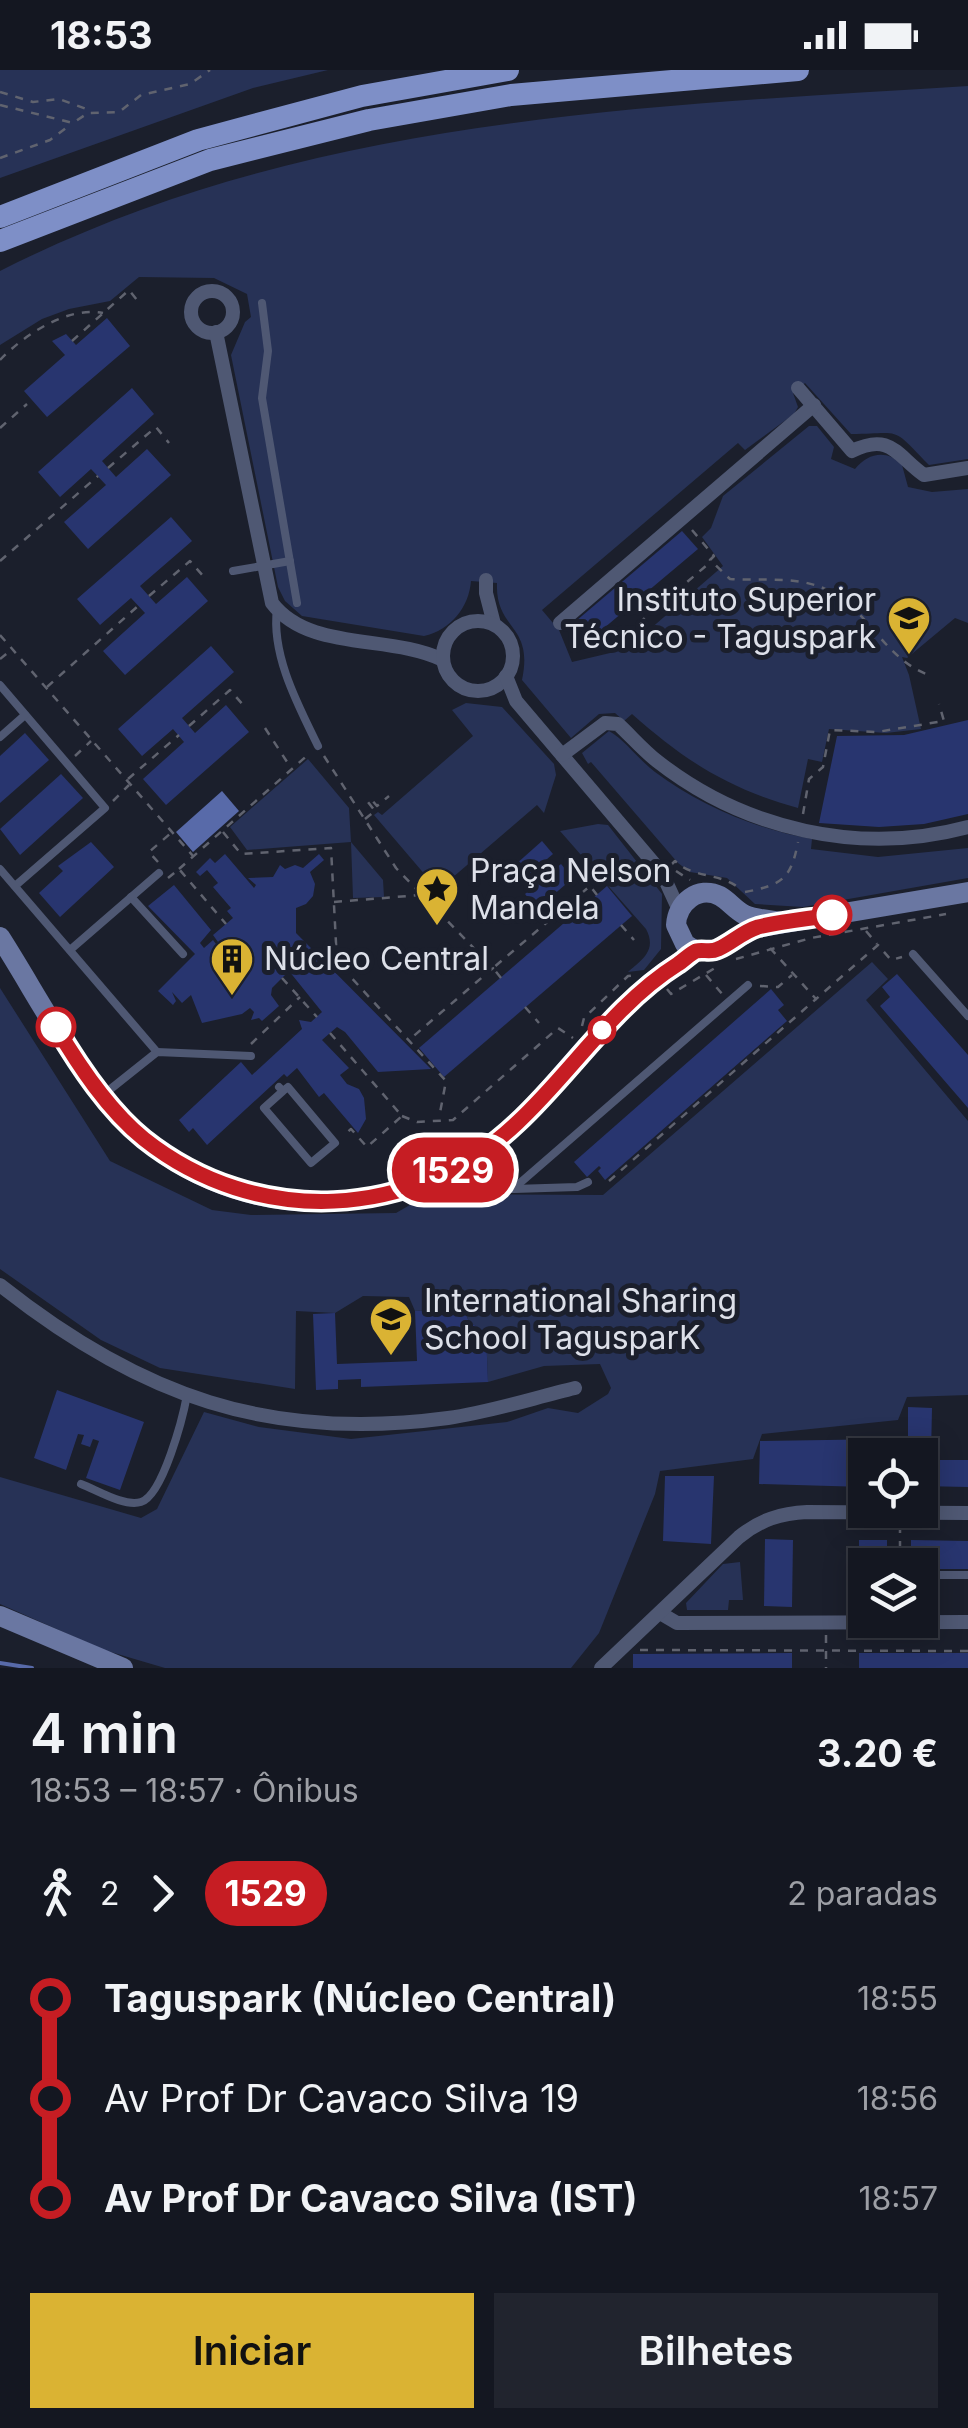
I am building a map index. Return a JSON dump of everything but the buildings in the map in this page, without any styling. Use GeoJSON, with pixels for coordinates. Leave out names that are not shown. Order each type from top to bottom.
{"type":"FeatureCollection","features":[{"type":"Feature","properties":{"kind":"main road"},"geometry":{"type":"LineString","coordinates":[[0,216],[198,140],[362,96],[508,70]]}},
{"type":"Feature","properties":{"kind":"main road"},"geometry":{"type":"LineString","coordinates":[[0,241],[210,160],[369,120],[510,95],[798,70]]}},
{"type":"Feature","properties":{"kind":"main road"},"geometry":{"type":"LineString","coordinates":[[678,932],[685,944],[696,951],[732,950],[755,928],[968,892]]}},
{"type":"Feature","properties":{"kind":"main road"},"geometry":{"type":"LineString","coordinates":[[658,977],[672,953],[679,910],[691,896],[700,893],[737,900],[759,919],[784,922]]}},
{"type":"Feature","properties":{"kind":"main road"},"geometry":{"type":"LineString","coordinates":[[732,950],[737,900]]}},
{"type":"Feature","properties":{"kind":"main road"},"geometry":{"type":"LineString","coordinates":[[0,937],[62,1038],[103,1095],[142,1138],[209,1179],[243,1192],[313,1204],[374,1198],[406,1190],[459,1167],[516,1124],[602,1030],[658,977],[696,951]]}},
{"type":"Feature","properties":{"kind":"main road"},"geometry":{"type":"LineString","coordinates":[[0,1616],[123,1668]]}},
{"type":"Feature","properties":{"kind":"street"},"geometry":{"type":"LineString","coordinates":[[216,332],[262,566],[276,608],[284,618],[310,632],[430,646],[446,640],[468,622],[494,624]]}},
{"type":"Feature","properties":{"kind":"street"},"geometry":{"type":"LineString","coordinates":[[798,388],[852,451],[878,444],[893,448],[924,475],[968,468]]}},
{"type":"Feature","properties":{"kind":"street"},"geometry":{"type":"LineString","coordinates":[[562,621],[814,405]]}},
{"type":"Feature","properties":{"kind":"street"},"geometry":{"type":"LineString","coordinates":[[468,622],[486,587],[494,624],[512,648],[506,676],[490,688]]}},
{"type":"Feature","properties":{"kind":"street"},"geometry":{"type":"LineString","coordinates":[[446,640],[443,660],[449,676],[458,685],[469,690],[490,688],[516,700]]}},
{"type":"Feature","properties":{"kind":"street"},"geometry":{"type":"LineString","coordinates":[[401,645],[443,660]]}},
{"type":"Feature","properties":{"kind":"street"},"geometry":{"type":"LineString","coordinates":[[506,676],[516,700],[662,872],[679,910]]}},
{"type":"Feature","properties":{"kind":"street"},"geometry":{"type":"LineString","coordinates":[[562,755],[610,722],[625,730],[659,762],[716,799],[800,830],[899,840],[968,827]]}},
{"type":"Feature","properties":{"kind":"street"},"geometry":{"type":"LineString","coordinates":[[662,872],[700,893]]}},
{"type":"Feature","properties":{"kind":"street"},"geometry":{"type":"LineString","coordinates":[[0,1285],[83,1346],[128,1371],[186,1395],[247,1413],[357,1424],[453,1417],[575,1388]]}},
{"type":"Feature","properties":{"kind":"street"},"geometry":{"type":"LineString","coordinates":[[601,1668],[739,1536],[773,1517],[848,1512]]}},
{"type":"Feature","properties":{"kind":"street"},"geometry":{"type":"LineString","coordinates":[[938,1513],[968,1513]]}},
{"type":"Feature","properties":{"kind":"street"},"geometry":{"type":"LineString","coordinates":[[660,1613],[677,1623],[848,1622]]}},
{"type":"Feature","properties":{"kind":"street"},"geometry":{"type":"LineString","coordinates":[[938,1622],[968,1622]]}},
{"type":"Feature","properties":{"kind":"lane"},"geometry":{"type":"LineString","coordinates":[[262,303],[268,351],[262,398],[297,603]]}},
{"type":"Feature","properties":{"kind":"lane"},"geometry":{"type":"LineString","coordinates":[[233,571],[290,561]]}},
{"type":"Feature","properties":{"kind":"lane"},"geometry":{"type":"LineString","coordinates":[[276,608],[274,627],[278,644],[292,688],[318,746]]}},
{"type":"Feature","properties":{"kind":"lane"},"geometry":{"type":"LineString","coordinates":[[0,686],[105,808],[14,886]]}},
{"type":"Feature","properties":{"kind":"lane"},"geometry":{"type":"LineString","coordinates":[[0,737],[26,715]]}},
{"type":"Feature","properties":{"kind":"lane"},"geometry":{"type":"LineString","coordinates":[[0,869],[157,1052]]}},
{"type":"Feature","properties":{"kind":"lane"},"geometry":{"type":"LineString","coordinates":[[70,950],[132,898],[159,869]]}},
{"type":"Feature","properties":{"kind":"lane"},"geometry":{"type":"LineString","coordinates":[[132,898],[183,954]]}},
{"type":"Feature","properties":{"kind":"lane"},"geometry":{"type":"LineString","coordinates":[[913,954],[968,1016]]}},
{"type":"Feature","properties":{"kind":"lane"},"geometry":{"type":"LineString","coordinates":[[513,1189],[748,986]]}},
{"type":"Feature","properties":{"kind":"lane"},"geometry":{"type":"LineString","coordinates":[[103,1095],[157,1052],[251,1056]]}},
{"type":"Feature","properties":{"kind":"lane"},"geometry":{"type":"LineString","coordinates":[[288,1087],[336,1142],[311,1164],[264,1108],[281,1089],[288,1087]]}},
{"type":"Feature","properties":{"kind":"lane"},"geometry":{"type":"LineString","coordinates":[[459,1167],[476,1187],[513,1189],[588,1182]]}},
{"type":"Feature","properties":{"kind":"lane"},"geometry":{"type":"LineString","coordinates":[[81,1484],[126,1501],[142,1502],[155,1492],[181,1430],[186,1395]]}},
{"type":"Feature","properties":{"kind":"lane"},"geometry":{"type":"LineString","coordinates":[[938,1575],[968,1575]]}},
{"type":"Feature","properties":{"kind":"path"},"geometry":{"type":"LineString","coordinates":[[0,92],[33,102],[59,98],[94,112],[119,112],[141,94],[178,89],[210,70]]}},
{"type":"Feature","properties":{"kind":"path"},"geometry":{"type":"LineString","coordinates":[[0,105],[73,123]]}},
{"type":"Feature","properties":{"kind":"path"},"geometry":{"type":"LineString","coordinates":[[0,158],[50,140],[94,112]]}},
{"type":"Feature","properties":{"kind":"path"},"geometry":{"type":"LineString","coordinates":[[72,341],[128,290],[141,305]]}},
{"type":"Feature","properties":{"kind":"path"},"geometry":{"type":"LineString","coordinates":[[0,360],[41,328],[73,315],[92,311],[103,314]]}},
{"type":"Feature","properties":{"kind":"path"},"geometry":{"type":"LineString","coordinates":[[0,428],[26,404]]}},
{"type":"Feature","properties":{"kind":"path"},"geometry":{"type":"LineString","coordinates":[[108,468],[156,427],[169,443]]}},
{"type":"Feature","properties":{"kind":"path"},"geometry":{"type":"LineString","coordinates":[[0,561],[98,476]]}},
{"type":"Feature","properties":{"kind":"path"},"geometry":{"type":"LineString","coordinates":[[700,540],[714,556],[710,560],[730,579],[800,581],[825,589],[854,608],[897,658],[931,676]]}},
{"type":"Feature","properties":{"kind":"path"},"geometry":{"type":"LineString","coordinates":[[149,596],[190,560],[204,577]]}},
{"type":"Feature","properties":{"kind":"path"},"geometry":{"type":"LineString","coordinates":[[562,621],[584,642],[620,640],[707,565]]}},
{"type":"Feature","properties":{"kind":"path"},"geometry":{"type":"LineString","coordinates":[[46,688],[138,606]]}},
{"type":"Feature","properties":{"kind":"path"},"geometry":{"type":"LineString","coordinates":[[0,635],[193,856]]}},
{"type":"Feature","properties":{"kind":"path"},"geometry":{"type":"LineString","coordinates":[[0,659],[12,649]]}},
{"type":"Feature","properties":{"kind":"path"},"geometry":{"type":"LineString","coordinates":[[189,726],[230,690],[245,707]]}},
{"type":"Feature","properties":{"kind":"path"},"geometry":{"type":"LineString","coordinates":[[737,900],[774,885],[788,874],[809,779],[824,766],[830,730],[877,732],[944,721],[939,704]]}},
{"type":"Feature","properties":{"kind":"path"},"geometry":{"type":"LineString","coordinates":[[265,728],[292,769]]}},
{"type":"Feature","properties":{"kind":"path"},"geometry":{"type":"LineString","coordinates":[[105,808],[178,736]]}},
{"type":"Feature","properties":{"kind":"path"},"geometry":{"type":"LineString","coordinates":[[66,764],[92,740]]}},
{"type":"Feature","properties":{"kind":"path"},"geometry":{"type":"LineString","coordinates":[[170,877],[318,746],[396,868],[501,978]]}},
{"type":"Feature","properties":{"kind":"path"},"geometry":{"type":"LineString","coordinates":[[364,820],[375,811],[368,802],[372,798],[377,806],[388,796]]}},
{"type":"Feature","properties":{"kind":"path"},"geometry":{"type":"LineString","coordinates":[[222,831],[241,854],[332,848],[337,962],[446,1081],[438,1121]]}},
{"type":"Feature","properties":{"kind":"path"},"geometry":{"type":"LineString","coordinates":[[159,869],[149,852],[172,832]]}},
{"type":"Feature","properties":{"kind":"path"},"geometry":{"type":"LineString","coordinates":[[178,869],[226,924]]}},
{"type":"Feature","properties":{"kind":"path"},"geometry":{"type":"LineString","coordinates":[[409,1040],[590,886],[597,895]]}},
{"type":"Feature","properties":{"kind":"path"},"geometry":{"type":"LineString","coordinates":[[334,902],[422,895]]}},
{"type":"Feature","properties":{"kind":"path"},"geometry":{"type":"LineString","coordinates":[[732,950],[770,948],[946,916],[947,907]]}},
{"type":"Feature","properties":{"kind":"path"},"geometry":{"type":"LineString","coordinates":[[621,925],[634,940]]}},
{"type":"Feature","properties":{"kind":"path"},"geometry":{"type":"LineString","coordinates":[[864,930],[891,960],[913,954]]}},
{"type":"Feature","properties":{"kind":"path"},"geometry":{"type":"LineString","coordinates":[[609,1181],[878,945]]}},
{"type":"Feature","properties":{"kind":"path"},"geometry":{"type":"LineString","coordinates":[[770,948],[816,1000]]}},
{"type":"Feature","properties":{"kind":"path"},"geometry":{"type":"LineString","coordinates":[[581,1028],[584,1018],[628,976],[646,973],[651,968],[671,994],[718,966]]}},
{"type":"Feature","properties":{"kind":"path"},"geometry":{"type":"LineString","coordinates":[[705,974],[729,1002]]}},
{"type":"Feature","properties":{"kind":"path"},"geometry":{"type":"LineString","coordinates":[[748,986],[778,988],[793,974]]}},
{"type":"Feature","properties":{"kind":"path"},"geometry":{"type":"LineString","coordinates":[[282,978],[317,1017]]}},
{"type":"Feature","properties":{"kind":"path"},"geometry":{"type":"LineString","coordinates":[[251,1056],[250,1041],[300,998]]}},
{"type":"Feature","properties":{"kind":"path"},"geometry":{"type":"LineString","coordinates":[[525,1007],[539,1023]]}},
{"type":"Feature","properties":{"kind":"path"},"geometry":{"type":"LineString","coordinates":[[330,1033],[402,1116],[417,1122],[453,1120],[558,1028],[568,1037],[578,1038]]}},
{"type":"Feature","properties":{"kind":"path"},"geometry":{"type":"LineString","coordinates":[[336,1142],[351,1129],[366,1146],[402,1116]]}},
{"type":"Feature","properties":{"kind":"path"},"geometry":{"type":"LineString","coordinates":[[826,1622],[826,1668]]}},
{"type":"Feature","properties":{"kind":"path"},"geometry":{"type":"LineString","coordinates":[[628,1643],[635,1650],[968,1651]]}},
{"type":"Feature","properties":{"kind":"shaded area"},"geometry":{"type":"Polygon","coordinates":[[[0,70],[328,70],[253,88],[0,178],[0,70]]]}},
{"type":"Feature","properties":{"kind":"shaded area"},"geometry":{"type":"Polygon","coordinates":[[[968,86],[968,459],[929,465],[896,434],[851,434],[805,383],[793,393],[798,407],[794,414],[745,450],[738,443],[542,610],[559,630],[572,662],[627,649],[723,566],[702,537],[711,528],[723,496],[809,426],[817,426],[834,447],[831,459],[855,469],[872,456],[884,455],[902,465],[908,487],[932,492],[968,489],[968,623],[955,618],[907,658],[902,657],[921,729],[886,733],[829,729],[822,762],[808,759],[798,808],[750,792],[709,771],[632,714],[624,721],[615,713],[599,714],[571,738],[522,680],[523,648],[502,610],[497,583],[471,581],[467,600],[457,616],[442,629],[424,636],[302,616],[285,601],[278,587],[231,355],[251,317],[247,294],[214,278],[139,277],[110,301],[42,319],[0,345],[0,271],[115,220],[232,180],[352,150],[596,113],[968,86]]]}},
{"type":"Feature","properties":{"kind":"shaded area"},"geometry":{"type":"Polygon","coordinates":[[[466,703],[502,707],[554,764],[556,775],[544,813],[537,805],[438,890],[374,815],[382,815],[473,736],[452,710],[466,703]]]}},
{"type":"Feature","properties":{"kind":"shaded area"},"geometry":{"type":"Polygon","coordinates":[[[609,731],[655,772],[690,795],[750,823],[812,839],[811,849],[878,857],[968,848],[968,878],[803,907],[755,904],[727,878],[690,872],[678,863],[591,762],[588,764],[582,753],[609,731]]]}},
{"type":"Feature","properties":{"kind":"shaded area"},"geometry":{"type":"Polygon","coordinates":[[[308,759],[349,808],[351,842],[247,850],[230,827],[308,759]]]}},
{"type":"Feature","properties":{"kind":"shaded area"},"geometry":{"type":"Polygon","coordinates":[[[222,791],[239,811],[193,852],[176,832],[222,791]]]}},
{"type":"Feature","properties":{"kind":"shaded area"},"geometry":{"type":"Polygon","coordinates":[[[608,825],[662,894],[661,949],[644,970],[628,972],[649,948],[646,929],[560,831],[608,825]]]}},
{"type":"Feature","properties":{"kind":"shaded area"},"geometry":{"type":"Polygon","coordinates":[[[351,842],[383,880],[384,897],[353,898],[351,842]]]}},
{"type":"Feature","properties":{"kind":"shaded area"},"geometry":{"type":"Polygon","coordinates":[[[872,962],[888,979],[866,1000],[968,1121],[968,1395],[907,1397],[898,1420],[762,1434],[753,1459],[660,1471],[655,1494],[599,1633],[571,1668],[165,1668],[104,1650],[0,1604],[0,1477],[141,1518],[157,1509],[204,1412],[259,1427],[351,1439],[507,1422],[548,1408],[578,1413],[611,1388],[600,1364],[544,1366],[488,1382],[486,1332],[469,1322],[464,1309],[415,1311],[409,1297],[363,1296],[335,1313],[296,1311],[295,1389],[160,1368],[101,1340],[0,1269],[0,988],[110,1161],[212,1210],[251,1215],[396,1213],[429,1194],[603,1195],[872,962]]]}},
{"type":"Feature","properties":{"kind":"shaded area"},"geometry":{"type":"Polygon","coordinates":[[[740,1562],[743,1600],[729,1600],[728,1610],[687,1610],[686,1603],[723,1564],[740,1562]]]}},
{"type":"Feature","properties":{"kind":"waterway"},"geometry":{"type":"LineString","coordinates":[[0,1663],[32,1668]]}},
{"type":"Feature","properties":{"kind":"bus line","name":"1529"},"geometry":{"type":"LineString","coordinates":[[56,1027],[103,1095],[142,1138],[209,1179],[243,1192],[313,1204],[374,1198],[431,1181],[488,1148],[549,1091],[602,1030],[658,977],[696,951],[722,948],[755,928],[832,915]]}},
{"type":"Feature","properties":{"kind":"place","name":"Instituto Superior Técnico - Taguspark"},"geometry":{"type":"Point","coordinates":[909,656]}},
{"type":"Feature","properties":{"kind":"place","name":"Praça Nelson Mandela"},"geometry":{"type":"Point","coordinates":[437,927]}},
{"type":"Feature","properties":{"kind":"place","name":"Núcleo Central"},"geometry":{"type":"Point","coordinates":[232,997]}},
{"type":"Feature","properties":{"kind":"place","name":"International Sharing School TagusparK"},"geometry":{"type":"Point","coordinates":[391,1357]}}]}
